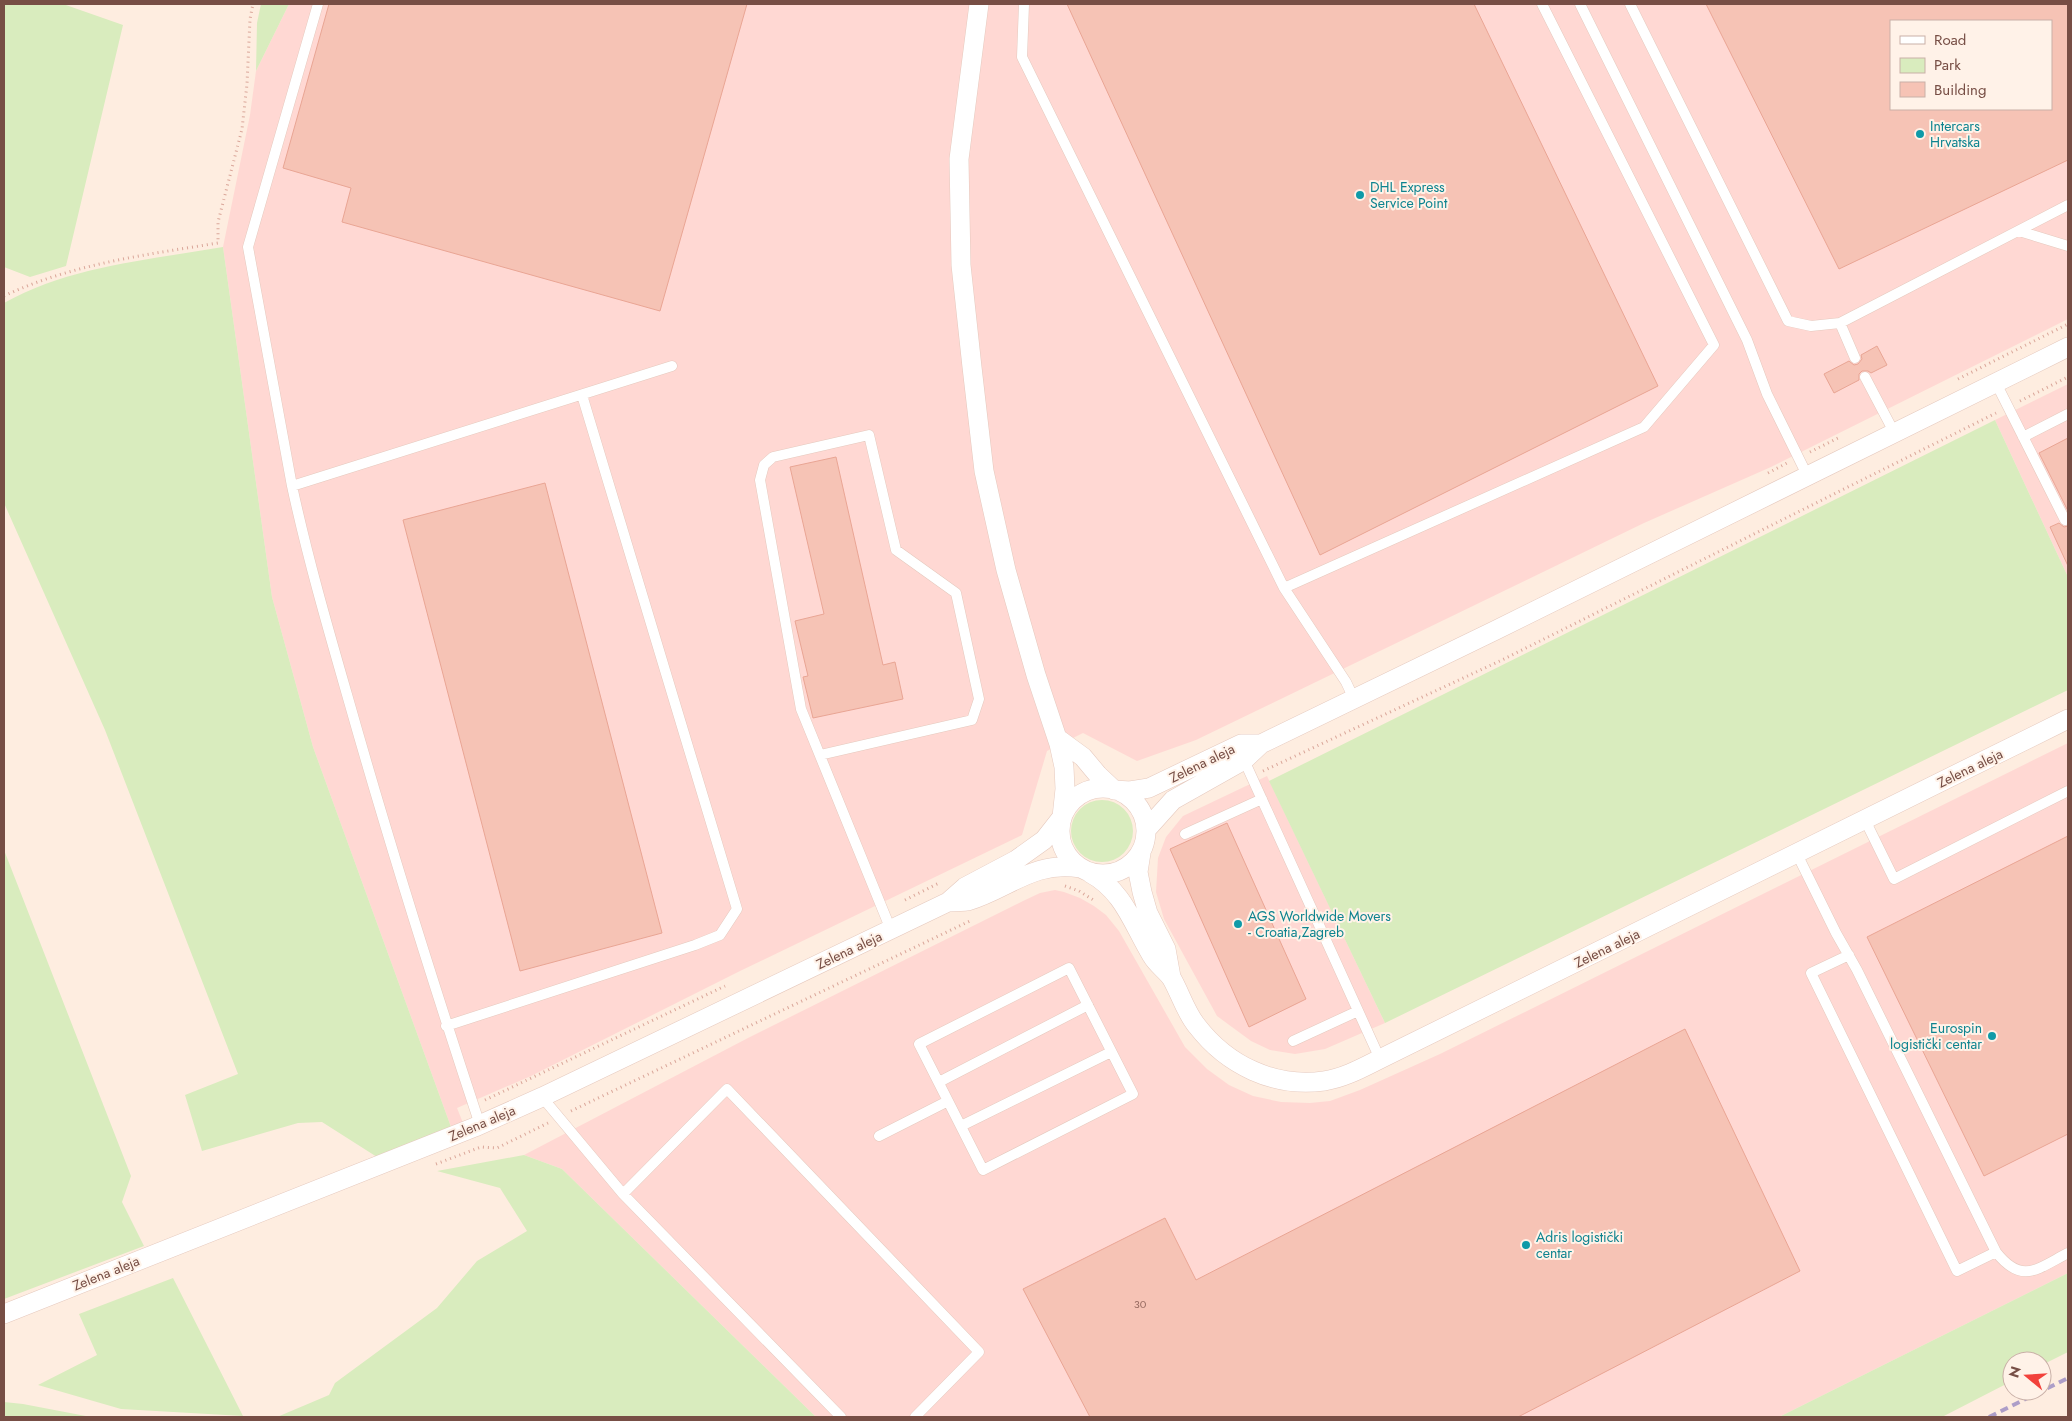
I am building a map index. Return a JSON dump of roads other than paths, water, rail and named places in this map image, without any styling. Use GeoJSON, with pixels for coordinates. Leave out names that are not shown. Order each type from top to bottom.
{"type":"FeatureCollection","features":[{"type":"Feature","properties":{"kind":"street"},"geometry":{"type":"LineString","coordinates":[[979,4],[959,159],[961,265],[970,358],[984,471],[1006,570],[1064,767],[1065,789],[1062,817]]}},
{"type":"Feature","properties":{"kind":"street","name":"Zelena aleja"},"geometry":{"type":"LineString","coordinates":[[4,1314],[478,1126],[542,1097],[948,902],[965,887],[1029,852],[1044,840],[1062,817],[1067,807],[1083,793],[1093,789],[1130,791],[1149,788],[1241,744],[1261,744],[1808,477],[2068,347]]}},
{"type":"Feature","properties":{"kind":"street","name":"Zelena aleja"},"geometry":{"type":"LineString","coordinates":[[1062,817],[1060,828],[1064,851],[1071,860],[1108,884],[1123,902],[1153,958],[1171,977],[1196,1025],[1206,1037],[1230,1059],[1247,1069],[1283,1080],[1324,1081],[1347,1075],[1380,1059],[2068,719]]}},
{"type":"Feature","properties":{"kind":"street"},"geometry":{"type":"LineString","coordinates":[[1057,738],[1083,757],[1114,790],[1124,793],[1140,808],[1145,819],[1146,830]]}},
{"type":"Feature","properties":{"kind":"street","name":"Zelena aleja"},"geometry":{"type":"LineString","coordinates":[[948,902],[967,901],[1038,870],[1056,865],[1101,874],[1119,871],[1133,862],[1140,853],[1145,842],[1146,830],[1173,800],[1248,768],[1261,744]]}},
{"type":"Feature","properties":{"kind":"street","name":"Zelena aleja"},"geometry":{"type":"LineString","coordinates":[[1140,853],[1138,872],[1142,892],[1148,913],[1166,949],[1171,977]]}},
{"type":"Feature","properties":{"kind":"lane"},"geometry":{"type":"LineString","coordinates":[[318,4],[248,248],[292,486],[306,550],[376,795],[446,1026],[474,1106],[478,1126]]}},
{"type":"Feature","properties":{"kind":"lane"},"geometry":{"type":"LineString","coordinates":[[1024,4],[1022,57],[1284,588],[1346,682],[1354,699]]}},
{"type":"Feature","properties":{"kind":"lane"},"geometry":{"type":"LineString","coordinates":[[1284,588],[1644,427],[1714,345],[1542,4]]}},
{"type":"Feature","properties":{"kind":"lane"},"geometry":{"type":"LineString","coordinates":[[1580,4],[1746,340],[1767,394],[1808,477]]}},
{"type":"Feature","properties":{"kind":"lane"},"geometry":{"type":"LineString","coordinates":[[1630,4],[1788,321],[1811,326],[1840,323],[2068,205]]}},
{"type":"Feature","properties":{"kind":"lane"},"geometry":{"type":"LineString","coordinates":[[2019,231],[2068,246]]}},
{"type":"Feature","properties":{"kind":"lane"},"geometry":{"type":"LineString","coordinates":[[1840,323],[1855,358]]}},
{"type":"Feature","properties":{"kind":"lane"},"geometry":{"type":"LineString","coordinates":[[292,486],[672,366]]}},
{"type":"Feature","properties":{"kind":"lane"},"geometry":{"type":"LineString","coordinates":[[1865,377],[1895,434]]}},
{"type":"Feature","properties":{"kind":"lane"},"geometry":{"type":"LineString","coordinates":[[1996,383],[2065,520]]}},
{"type":"Feature","properties":{"kind":"lane"},"geometry":{"type":"LineString","coordinates":[[446,1026],[695,945],[720,935],[737,909],[582,395]]}},
{"type":"Feature","properties":{"kind":"lane"},"geometry":{"type":"LineString","coordinates":[[2023,437],[2068,414]]}},
{"type":"Feature","properties":{"kind":"lane"},"geometry":{"type":"LineString","coordinates":[[820,755],[972,720],[979,699],[956,593],[896,550],[869,435],[773,457],[764,465],[760,480],[801,709],[891,930]]}},
{"type":"Feature","properties":{"kind":"lane"},"geometry":{"type":"LineString","coordinates":[[1248,768],[1380,1059]]}},
{"type":"Feature","properties":{"kind":"lane"},"geometry":{"type":"LineString","coordinates":[[1865,820],[1894,879],[2068,791]]}},
{"type":"Feature","properties":{"kind":"lane"},"geometry":{"type":"LineString","coordinates":[[1185,834],[1262,800]]}},
{"type":"Feature","properties":{"kind":"lane"},"geometry":{"type":"LineString","coordinates":[[1797,854],[1996,1252],[2006,1264],[2015,1270],[2024,1272],[2039,1268],[2068,1253]]}},
{"type":"Feature","properties":{"kind":"lane"},"geometry":{"type":"LineString","coordinates":[[1849,955],[1811,973],[1953,1262],[1957,1270],[1996,1252]]}},
{"type":"Feature","properties":{"kind":"lane"},"geometry":{"type":"LineString","coordinates":[[1068,968],[1088,1005],[1133,1094],[983,1170],[919,1044],[1068,968]]}},
{"type":"Feature","properties":{"kind":"lane"},"geometry":{"type":"LineString","coordinates":[[938,1082],[1088,1005]]}},
{"type":"Feature","properties":{"kind":"lane"},"geometry":{"type":"LineString","coordinates":[[1293,1041],[1358,1011]]}},
{"type":"Feature","properties":{"kind":"lane"},"geometry":{"type":"LineString","coordinates":[[961,1126],[1111,1052]]}},
{"type":"Feature","properties":{"kind":"lane"},"geometry":{"type":"LineString","coordinates":[[623,1194],[727,1089],[979,1352],[915,1417]]}},
{"type":"Feature","properties":{"kind":"lane"},"geometry":{"type":"LineString","coordinates":[[542,1097],[560,1116],[623,1194],[841,1417]]}},
{"type":"Feature","properties":{"kind":"lane"},"geometry":{"type":"LineString","coordinates":[[879,1136],[948,1101]]}},
{"type":"Feature","properties":{"kind":"railway"},"geometry":{"type":"LineString","coordinates":[[1989,1417],[2068,1378]]}},
{"type":"Feature","properties":{"kind":"place","name":"Intercars Hrvatska"},"geometry":{"type":"Point","coordinates":[1920,134]}},
{"type":"Feature","properties":{"kind":"place","name":"DHL Express Service Point"},"geometry":{"type":"Point","coordinates":[1360,195]}},
{"type":"Feature","properties":{"kind":"place","name":"AGS Worldwide Movers - Croatia,Zagreb"},"geometry":{"type":"Point","coordinates":[1238,924]}},
{"type":"Feature","properties":{"kind":"place","name":"Eurospin logistički centar"},"geometry":{"type":"Point","coordinates":[1992,1036]}},
{"type":"Feature","properties":{"kind":"place","name":"Adris logistički centar"},"geometry":{"type":"Point","coordinates":[1526,1245]}}]}
